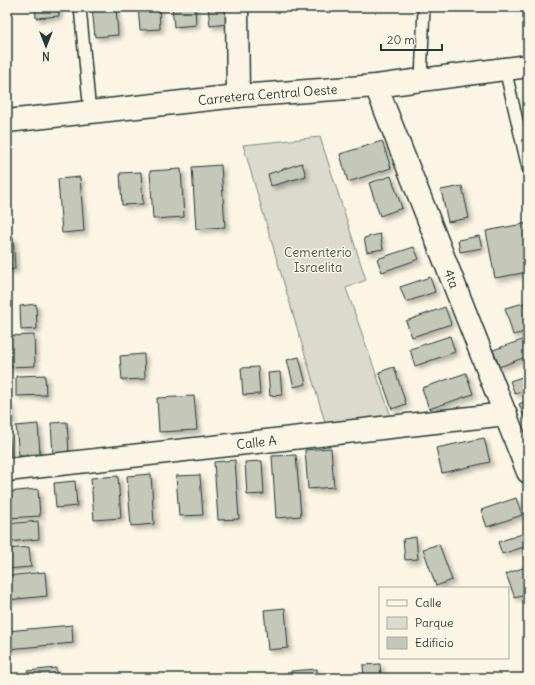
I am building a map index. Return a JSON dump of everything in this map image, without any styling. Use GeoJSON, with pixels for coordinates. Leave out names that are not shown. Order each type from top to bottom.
{"type":"FeatureCollection","features":[{"type":"Feature","properties":{"kind":"street"},"geometry":{"type":"LineString","coordinates":[[237,7],[238,96]]}},
{"type":"Feature","properties":{"kind":"street","name":"Carretera Central Oeste"},"geometry":{"type":"LineString","coordinates":[[7,121],[238,96],[376,86],[528,66]]}},
{"type":"Feature","properties":{"kind":"street","name":"4ta"},"geometry":{"type":"LineString","coordinates":[[376,86],[528,472]]}},
{"type":"Feature","properties":{"kind":"street","name":"Calle A"},"geometry":{"type":"LineString","coordinates":[[7,470],[506,414]]}},
{"type":"Feature","properties":{"kind":"lane"},"geometry":{"type":"LineString","coordinates":[[80,7],[90,113]]}},
{"type":"Feature","properties":{"kind":"lane"},"geometry":{"type":"LineString","coordinates":[[421,80],[424,7]]}},
{"type":"Feature","properties":{"kind":"lane"},"geometry":{"type":"LineString","coordinates":[[505,69],[528,168]]}},
{"type":"Feature","properties":{"kind":"green space","name":"Cementerio Israelita"},"geometry":{"type":"Polygon","coordinates":[[[320,137],[366,280],[346,288],[392,419],[327,429],[243,145],[320,137]]]}},
{"type":"Feature","properties":{"kind":"building"},"geometry":{"type":"Polygon","coordinates":[[[35,7],[58,7],[59,16],[36,18],[35,7]]]}},
{"type":"Feature","properties":{"kind":"building"},"geometry":{"type":"Polygon","coordinates":[[[92,7],[116,7],[118,35],[95,37],[92,7]]]}},
{"type":"Feature","properties":{"kind":"building"},"geometry":{"type":"Polygon","coordinates":[[[138,7],[159,7],[160,29],[140,30],[138,7]]]}},
{"type":"Feature","properties":{"kind":"building"},"geometry":{"type":"Polygon","coordinates":[[[172,7],[195,7],[196,25],[174,27],[172,7]]]}},
{"type":"Feature","properties":{"kind":"building"},"geometry":{"type":"Polygon","coordinates":[[[208,7],[226,7],[227,24],[210,26],[208,7]]]}},
{"type":"Feature","properties":{"kind":"building"},"geometry":{"type":"Polygon","coordinates":[[[382,141],[391,168],[348,182],[340,154],[382,141]]]}},
{"type":"Feature","properties":{"kind":"building"},"geometry":{"type":"Polygon","coordinates":[[[302,163],[306,176],[271,186],[268,174],[302,163]]]}},
{"type":"Feature","properties":{"kind":"building"},"geometry":{"type":"Polygon","coordinates":[[[221,165],[225,227],[196,229],[192,167],[221,165]]]}},
{"type":"Feature","properties":{"kind":"building"},"geometry":{"type":"Polygon","coordinates":[[[181,169],[184,217],[153,219],[150,171],[181,169]]]}},
{"type":"Feature","properties":{"kind":"building"},"geometry":{"type":"Polygon","coordinates":[[[141,172],[143,204],[122,205],[120,173],[141,172]]]}},
{"type":"Feature","properties":{"kind":"building"},"geometry":{"type":"Polygon","coordinates":[[[391,176],[402,208],[380,216],[369,183],[391,176]]]}},
{"type":"Feature","properties":{"kind":"building"},"geometry":{"type":"Polygon","coordinates":[[[80,177],[84,231],[62,233],[58,179],[80,177]]]}},
{"type":"Feature","properties":{"kind":"building"},"geometry":{"type":"Polygon","coordinates":[[[462,186],[469,218],[448,222],[441,190],[462,186]]]}},
{"type":"Feature","properties":{"kind":"building"},"geometry":{"type":"Polygon","coordinates":[[[528,223],[528,272],[495,278],[486,231],[528,223]]]}},
{"type":"Feature","properties":{"kind":"building"},"geometry":{"type":"Polygon","coordinates":[[[380,234],[383,249],[367,252],[364,238],[380,234]]]}},
{"type":"Feature","properties":{"kind":"building"},"geometry":{"type":"Polygon","coordinates":[[[479,236],[482,248],[460,252],[458,240],[479,236]]]}},
{"type":"Feature","properties":{"kind":"building"},"geometry":{"type":"Polygon","coordinates":[[[7,237],[13,237],[15,269],[7,270],[7,237]]]}},
{"type":"Feature","properties":{"kind":"building"},"geometry":{"type":"Polygon","coordinates":[[[414,247],[419,259],[382,272],[377,259],[414,247]]]}},
{"type":"Feature","properties":{"kind":"building"},"geometry":{"type":"Polygon","coordinates":[[[430,277],[435,292],[406,302],[400,287],[430,277]]]}},
{"type":"Feature","properties":{"kind":"building"},"geometry":{"type":"Polygon","coordinates":[[[528,302],[528,331],[513,335],[505,308],[528,302]]]}},
{"type":"Feature","properties":{"kind":"building"},"geometry":{"type":"Polygon","coordinates":[[[36,304],[37,329],[21,330],[20,306],[36,304]]]}},
{"type":"Feature","properties":{"kind":"building"},"geometry":{"type":"Polygon","coordinates":[[[445,307],[451,324],[412,337],[406,321],[445,307]]]}},
{"type":"Feature","properties":{"kind":"building"},"geometry":{"type":"Polygon","coordinates":[[[34,335],[35,366],[7,367],[7,336],[34,335]]]}},
{"type":"Feature","properties":{"kind":"building"},"geometry":{"type":"Polygon","coordinates":[[[450,336],[455,352],[415,366],[410,349],[450,336]]]}},
{"type":"Feature","properties":{"kind":"building"},"geometry":{"type":"Polygon","coordinates":[[[528,338],[528,356],[499,367],[493,350],[528,338]]]}},
{"type":"Feature","properties":{"kind":"building"},"geometry":{"type":"Polygon","coordinates":[[[144,354],[145,379],[122,380],[120,356],[144,354]]]}},
{"type":"Feature","properties":{"kind":"building"},"geometry":{"type":"Polygon","coordinates":[[[299,357],[306,384],[294,387],[287,360],[299,357]]]}},
{"type":"Feature","properties":{"kind":"building"},"geometry":{"type":"Polygon","coordinates":[[[258,367],[260,394],[243,395],[241,368],[258,367]]]}},
{"type":"Feature","properties":{"kind":"building"},"geometry":{"type":"Polygon","coordinates":[[[394,367],[406,404],[392,409],[379,372],[394,367]]]}},
{"type":"Feature","properties":{"kind":"building"},"geometry":{"type":"Polygon","coordinates":[[[280,372],[282,395],[270,396],[268,373],[280,372]]]}},
{"type":"Feature","properties":{"kind":"building"},"geometry":{"type":"Polygon","coordinates":[[[466,373],[473,394],[429,409],[422,388],[466,373]]]}},
{"type":"Feature","properties":{"kind":"building"},"geometry":{"type":"Polygon","coordinates":[[[45,375],[46,395],[16,396],[16,376],[45,375]]]}},
{"type":"Feature","properties":{"kind":"building"},"geometry":{"type":"Polygon","coordinates":[[[528,375],[528,389],[515,394],[510,381],[528,375]]]}},
{"type":"Feature","properties":{"kind":"building"},"geometry":{"type":"Polygon","coordinates":[[[194,396],[197,430],[159,432],[157,398],[194,396]]]}},
{"type":"Feature","properties":{"kind":"building"},"geometry":{"type":"Polygon","coordinates":[[[528,400],[528,426],[519,404],[528,400]]]}},
{"type":"Feature","properties":{"kind":"building"},"geometry":{"type":"Polygon","coordinates":[[[11,404],[12,421],[7,421],[7,405],[11,404]]]}},
{"type":"Feature","properties":{"kind":"building"},"geometry":{"type":"Polygon","coordinates":[[[67,422],[69,453],[53,454],[51,423],[67,422]]]}},
{"type":"Feature","properties":{"kind":"building"},"geometry":{"type":"Polygon","coordinates":[[[38,424],[40,454],[19,455],[16,426],[38,424]]]}},
{"type":"Feature","properties":{"kind":"building"},"geometry":{"type":"Polygon","coordinates":[[[7,433],[9,433],[11,458],[7,458],[7,433]]]}},
{"type":"Feature","properties":{"kind":"building"},"geometry":{"type":"Polygon","coordinates":[[[484,438],[490,462],[442,473],[436,448],[484,438]]]}},
{"type":"Feature","properties":{"kind":"building"},"geometry":{"type":"Polygon","coordinates":[[[331,448],[334,487],[308,489],[305,450],[331,448]]]}},
{"type":"Feature","properties":{"kind":"building"},"geometry":{"type":"Polygon","coordinates":[[[296,455],[301,516],[276,518],[272,456],[296,455]]]}},
{"type":"Feature","properties":{"kind":"building"},"geometry":{"type":"Polygon","coordinates":[[[235,460],[239,519],[218,520],[214,462],[235,460]]]}},
{"type":"Feature","properties":{"kind":"building"},"geometry":{"type":"Polygon","coordinates":[[[262,461],[264,494],[247,495],[245,462],[262,461]]]}},
{"type":"Feature","properties":{"kind":"building"},"geometry":{"type":"Polygon","coordinates":[[[151,474],[154,524],[131,526],[127,476],[151,474]]]}},
{"type":"Feature","properties":{"kind":"building"},"geometry":{"type":"Polygon","coordinates":[[[200,475],[203,515],[179,516],[176,476],[200,475]]]}},
{"type":"Feature","properties":{"kind":"building"},"geometry":{"type":"Polygon","coordinates":[[[118,476],[121,518],[94,520],[91,478],[118,476]]]}},
{"type":"Feature","properties":{"kind":"building"},"geometry":{"type":"Polygon","coordinates":[[[75,481],[77,506],[56,508],[54,483],[75,481]]]}},
{"type":"Feature","properties":{"kind":"building"},"geometry":{"type":"Polygon","coordinates":[[[38,489],[40,516],[7,518],[7,492],[38,489]]]}},
{"type":"Feature","properties":{"kind":"building"},"geometry":{"type":"Polygon","coordinates":[[[516,498],[522,515],[487,527],[481,510],[516,498]]]}},
{"type":"Feature","properties":{"kind":"building"},"geometry":{"type":"Polygon","coordinates":[[[38,521],[39,539],[7,542],[7,524],[38,521]]]}},
{"type":"Feature","properties":{"kind":"building"},"geometry":{"type":"Polygon","coordinates":[[[522,534],[527,546],[502,554],[498,542],[522,534]]]}},
{"type":"Feature","properties":{"kind":"building"},"geometry":{"type":"Polygon","coordinates":[[[416,537],[418,559],[405,560],[403,539],[416,537]]]}},
{"type":"Feature","properties":{"kind":"building"},"geometry":{"type":"Polygon","coordinates":[[[439,544],[452,580],[436,586],[423,549],[439,544]]]}},
{"type":"Feature","properties":{"kind":"building"},"geometry":{"type":"Polygon","coordinates":[[[29,547],[31,567],[7,569],[7,549],[29,547]]]}},
{"type":"Feature","properties":{"kind":"building"},"geometry":{"type":"Polygon","coordinates":[[[528,566],[528,594],[515,598],[506,574],[528,566]]]}},
{"type":"Feature","properties":{"kind":"building"},"geometry":{"type":"Polygon","coordinates":[[[45,572],[47,596],[7,600],[7,576],[45,572]]]}},
{"type":"Feature","properties":{"kind":"building"},"geometry":{"type":"Polygon","coordinates":[[[285,608],[288,648],[268,650],[264,610],[285,608]]]}},
{"type":"Feature","properties":{"kind":"building"},"geometry":{"type":"Polygon","coordinates":[[[72,625],[73,643],[8,649],[7,631],[72,625]]]}},
{"type":"Feature","properties":{"kind":"building"},"geometry":{"type":"Polygon","coordinates":[[[380,664],[381,678],[364,678],[363,665],[380,664]]]}},
{"type":"Feature","properties":{"kind":"building"},"geometry":{"type":"Polygon","coordinates":[[[56,668],[57,678],[27,678],[27,671],[56,668]]]}},
{"type":"Feature","properties":{"kind":"building"},"geometry":{"type":"Polygon","coordinates":[[[317,669],[318,678],[292,678],[291,671],[317,669]]]}},
{"type":"Feature","properties":{"kind":"building"},"geometry":{"type":"Polygon","coordinates":[[[225,674],[225,678],[212,678],[212,675],[225,674]]]}}]}
